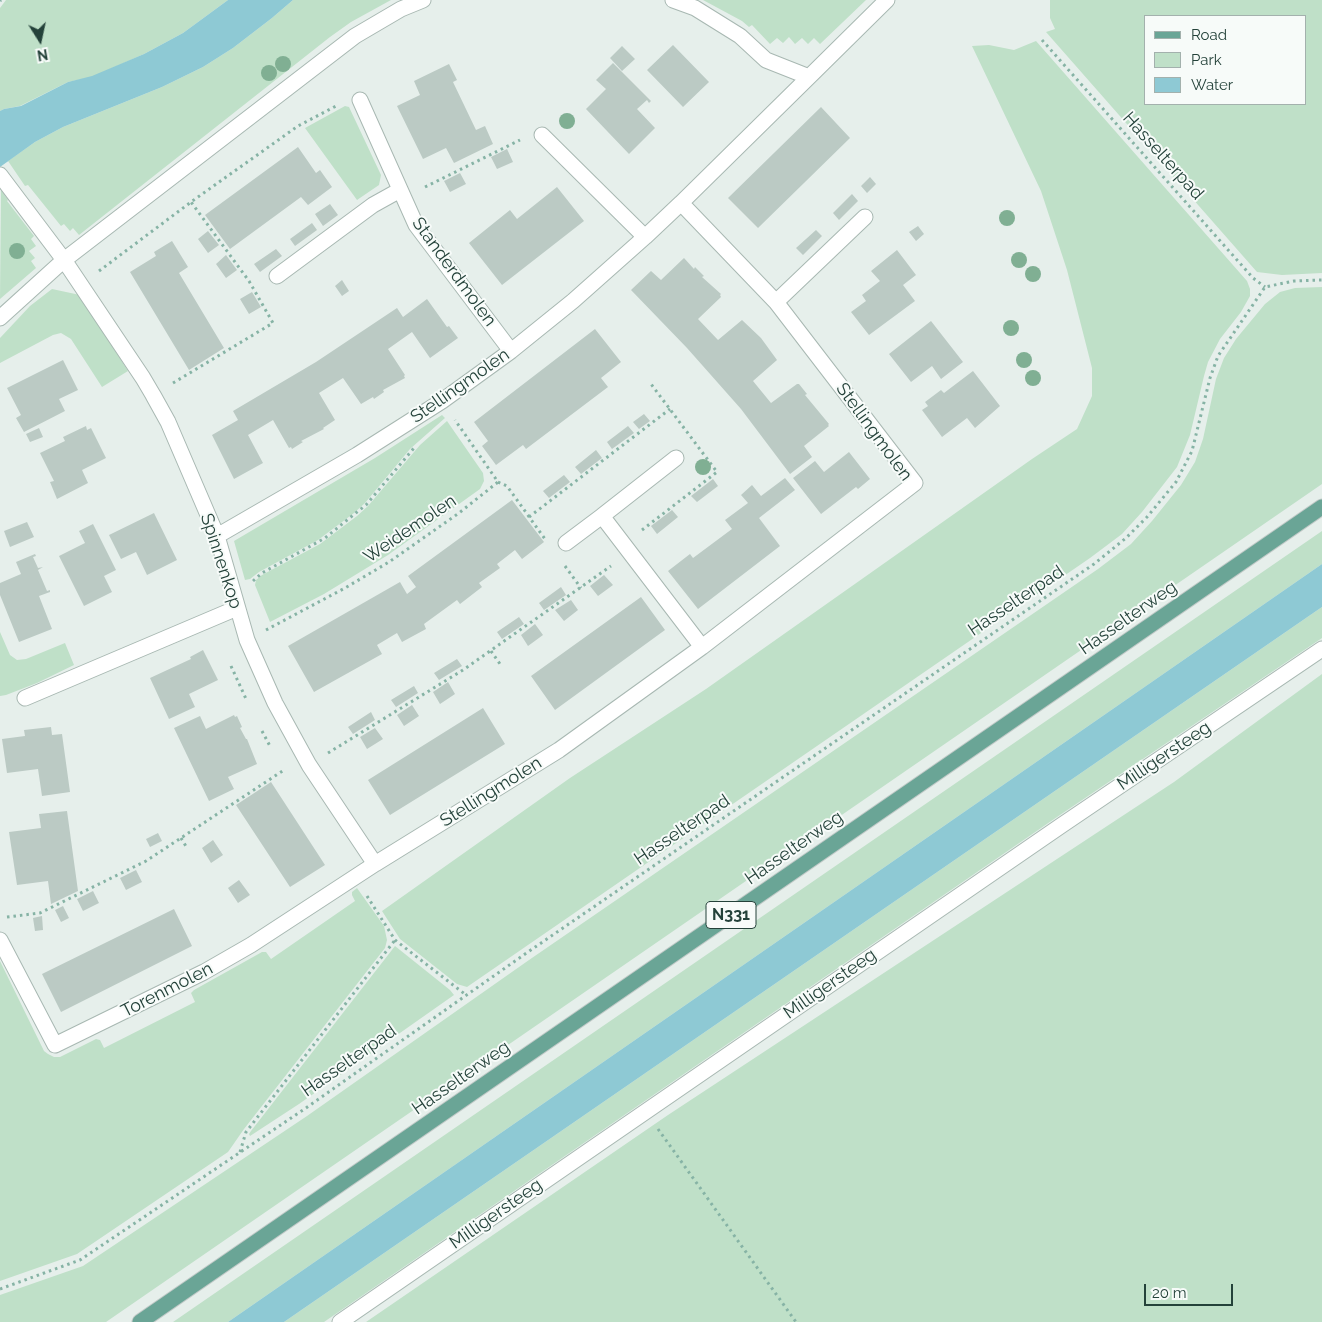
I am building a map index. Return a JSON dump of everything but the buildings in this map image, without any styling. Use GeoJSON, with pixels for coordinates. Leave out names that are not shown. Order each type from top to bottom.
{"type":"FeatureCollection","features":[{"type":"Feature","properties":{"kind":"main road","name":"Hasselterweg"},"geometry":{"type":"LineString","coordinates":[[140,1322],[1322,507]]}},
{"type":"Feature","properties":{"kind":"street"},"geometry":{"type":"LineString","coordinates":[[0,318],[64,260],[354,36],[401,9],[423,0]]}},
{"type":"Feature","properties":{"kind":"street"},"geometry":{"type":"LineString","coordinates":[[673,0],[695,8],[740,36],[766,60],[809,77]]}},
{"type":"Feature","properties":{"kind":"street","name":"Stellingmolen"},"geometry":{"type":"LineString","coordinates":[[217,536],[357,455],[442,401],[511,351],[573,301],[646,237],[887,0]]}},
{"type":"Feature","properties":{"kind":"street","name":"Standerdmolen"},"geometry":{"type":"LineString","coordinates":[[360,100],[416,225],[511,351]]}},
{"type":"Feature","properties":{"kind":"street"},"geometry":{"type":"LineString","coordinates":[[542,135],[646,237]]}},
{"type":"Feature","properties":{"kind":"street","name":"Spinnenkop"},"geometry":{"type":"LineString","coordinates":[[4,181],[64,260],[143,378],[168,422],[217,536],[247,640],[275,703],[308,765],[374,864]]}},
{"type":"Feature","properties":{"kind":"street"},"geometry":{"type":"LineString","coordinates":[[277,276],[373,205],[402,194]]}},
{"type":"Feature","properties":{"kind":"street","name":"Stellingmolen"},"geometry":{"type":"LineString","coordinates":[[374,864],[559,750],[702,647],[915,483],[776,302],[681,203]]}},
{"type":"Feature","properties":{"kind":"street"},"geometry":{"type":"LineString","coordinates":[[776,302],[864,217]]}},
{"type":"Feature","properties":{"kind":"street"},"geometry":{"type":"LineString","coordinates":[[566,543],[676,458]]}},
{"type":"Feature","properties":{"kind":"street"},"geometry":{"type":"LineString","coordinates":[[602,516],[702,647]]}},
{"type":"Feature","properties":{"kind":"street"},"geometry":{"type":"LineString","coordinates":[[25,698],[237,608]]}},
{"type":"Feature","properties":{"kind":"street","name":"Milligersteeg"},"geometry":{"type":"LineString","coordinates":[[340,1322],[1062,825],[1322,649]]}},
{"type":"Feature","properties":{"kind":"street","name":"Torenmolen"},"geometry":{"type":"LineString","coordinates":[[0,940],[55,1045],[204,972],[251,945],[374,864]]}},
{"type":"Feature","properties":{"kind":"path","name":"Hasselterpad"},"geometry":{"type":"LineString","coordinates":[[0,1288],[80,1260],[240,1152],[1094,564],[1126,538],[1162,500],[1182,472],[1195,444],[1210,378],[1218,356],[1265,287],[1253,278],[1042,40]]}},
{"type":"Feature","properties":{"kind":"path"},"geometry":{"type":"LineString","coordinates":[[82,287],[108,264],[191,202],[298,126],[346,100],[360,100]]}},
{"type":"Feature","properties":{"kind":"path"},"geometry":{"type":"LineString","coordinates":[[402,194],[521,139],[542,135]]}},
{"type":"Feature","properties":{"kind":"path"},"geometry":{"type":"LineString","coordinates":[[153,395],[273,323],[249,281],[191,202]]}},
{"type":"Feature","properties":{"kind":"path"},"geometry":{"type":"LineString","coordinates":[[1265,287],[1294,281],[1322,280]]}},
{"type":"Feature","properties":{"kind":"path"},"geometry":{"type":"LineString","coordinates":[[442,401],[498,482],[507,486],[550,545]]}},
{"type":"Feature","properties":{"kind":"path"},"geometry":{"type":"LineString","coordinates":[[529,517],[670,409]]}},
{"type":"Feature","properties":{"kind":"path"},"geometry":{"type":"LineString","coordinates":[[254,586],[253,582],[256,577],[325,538],[366,505],[415,447]]}},
{"type":"Feature","properties":{"kind":"path","name":"Weidemolen"},"geometry":{"type":"LineString","coordinates":[[247,640],[331,597],[389,562],[459,514],[498,482]]}},
{"type":"Feature","properties":{"kind":"path"},"geometry":{"type":"LineString","coordinates":[[308,765],[463,670],[630,553]]}},
{"type":"Feature","properties":{"kind":"path"},"geometry":{"type":"LineString","coordinates":[[560,559],[581,588]]}},
{"type":"Feature","properties":{"kind":"path"},"geometry":{"type":"LineString","coordinates":[[266,621],[270,628]]}},
{"type":"Feature","properties":{"kind":"path"},"geometry":{"type":"LineString","coordinates":[[491,651],[500,664]]}},
{"type":"Feature","properties":{"kind":"path"},"geometry":{"type":"LineString","coordinates":[[0,918],[40,913],[146,861],[284,770]]}},
{"type":"Feature","properties":{"kind":"path"},"geometry":{"type":"LineString","coordinates":[[181,838],[187,848]]}},
{"type":"Feature","properties":{"kind":"path"},"geometry":{"type":"LineString","coordinates":[[240,1152],[246,1132],[395,940]]}},
{"type":"Feature","properties":{"kind":"path"},"geometry":{"type":"LineString","coordinates":[[646,1111],[796,1322]]}},
{"type":"Feature","properties":{"kind":"green space"},"geometry":{"type":"Polygon","coordinates":[[[6,0],[228,0],[183,33],[144,54],[92,77],[68,82],[20,106],[0,111],[0,8],[6,0]]]}},
{"type":"Feature","properties":{"kind":"green space"},"geometry":{"type":"Polygon","coordinates":[[[293,0],[391,0],[351,22],[330,37],[79,235],[73,228],[70,231],[64,224],[61,226],[28,185],[25,186],[8,161],[35,142],[63,127],[162,87],[203,67],[233,48],[293,0]]]}},
{"type":"Feature","properties":{"kind":"green space"},"geometry":{"type":"Polygon","coordinates":[[[703,0],[866,0],[820,44],[814,38],[808,44],[802,38],[795,44],[789,37],[783,43],[777,38],[770,44],[752,25],[749,27],[742,21],[703,0]]]}},
{"type":"Feature","properties":{"kind":"green space"},"geometry":{"type":"Polygon","coordinates":[[[1050,0],[1322,0],[1322,273],[1282,275],[1257,272],[1046,32],[1055,29],[1050,18],[1050,0]]]}},
{"type":"Feature","properties":{"kind":"green space"},"geometry":{"type":"Polygon","coordinates":[[[1036,41],[1247,281],[1250,289],[1250,296],[1241,312],[1220,339],[1208,362],[1190,435],[1177,467],[1122,534],[1090,558],[467,987],[457,984],[400,939],[382,911],[570,778],[706,689],[1077,429],[1092,396],[1092,368],[1067,270],[1041,191],[972,46],[989,45],[1014,50],[1036,41]]]}},
{"type":"Feature","properties":{"kind":"green space"},"geometry":{"type":"Polygon","coordinates":[[[345,106],[349,107],[381,175],[379,185],[357,200],[305,128],[345,106]]]}},
{"type":"Feature","properties":{"kind":"green space"},"geometry":{"type":"Polygon","coordinates":[[[1,190],[7,201],[34,236],[31,239],[36,246],[29,251],[35,258],[31,261],[36,268],[0,299],[1,190]]]}},
{"type":"Feature","properties":{"kind":"green space"},"geometry":{"type":"Polygon","coordinates":[[[1322,287],[1322,484],[106,1322],[0,1322],[0,1295],[83,1266],[307,1116],[529,960],[1098,569],[1131,544],[1181,485],[1195,462],[1203,439],[1216,379],[1224,358],[1236,339],[1265,304],[1280,292],[1295,288],[1322,287]]]}},
{"type":"Feature","properties":{"kind":"green space"},"geometry":{"type":"Polygon","coordinates":[[[52,289],[80,295],[128,371],[102,387],[71,339],[61,333],[53,335],[0,363],[0,338],[30,306],[52,289]]]}},
{"type":"Feature","properties":{"kind":"green space"},"geometry":{"type":"Polygon","coordinates":[[[442,415],[445,418],[410,449],[365,503],[354,513],[318,540],[259,572],[250,579],[245,580],[234,541],[375,458],[442,415]]]}},
{"type":"Feature","properties":{"kind":"green space"},"geometry":{"type":"Polygon","coordinates":[[[447,421],[483,473],[484,481],[480,489],[388,555],[324,594],[270,622],[255,585],[256,580],[320,544],[357,516],[368,506],[420,445],[447,421]]]}},
{"type":"Feature","properties":{"kind":"green space"},"geometry":{"type":"Polygon","coordinates":[[[1322,531],[1322,564],[228,1322],[173,1322],[1322,531]]]}},
{"type":"Feature","properties":{"kind":"green space"},"geometry":{"type":"Polygon","coordinates":[[[1322,607],[1322,638],[1057,817],[324,1322],[284,1322],[1322,607]]]}},
{"type":"Feature","properties":{"kind":"green space"},"geometry":{"type":"Polygon","coordinates":[[[0,632],[10,655],[17,660],[26,659],[65,643],[74,665],[37,683],[0,696],[0,632]]]}},
{"type":"Feature","properties":{"kind":"green space"},"geometry":{"type":"Polygon","coordinates":[[[1322,674],[1322,1322],[366,1322],[668,1115],[1174,782],[1322,674]]]}},
{"type":"Feature","properties":{"kind":"green space"},"geometry":{"type":"Polygon","coordinates":[[[357,888],[384,926],[387,940],[385,948],[228,1152],[77,1254],[0,1281],[0,961],[44,1051],[54,1057],[60,1057],[96,1039],[100,1040],[104,1048],[195,1002],[191,993],[194,990],[262,952],[266,952],[271,959],[355,901],[352,892],[357,888]]]}},
{"type":"Feature","properties":{"kind":"green space"},"geometry":{"type":"Polygon","coordinates":[[[395,946],[454,995],[299,1104],[250,1136],[251,1131],[395,946]]]}},
{"type":"Feature","properties":{"kind":"water"},"geometry":{"type":"Polygon","coordinates":[[[228,0],[293,0],[233,48],[203,67],[162,87],[63,127],[35,142],[0,167],[0,111],[21,106],[68,82],[92,76],[144,54],[183,33],[228,0]]]}},
{"type":"Feature","properties":{"kind":"water"},"geometry":{"type":"Polygon","coordinates":[[[1322,564],[1322,607],[284,1322],[228,1322],[1322,564]]]}}]}
